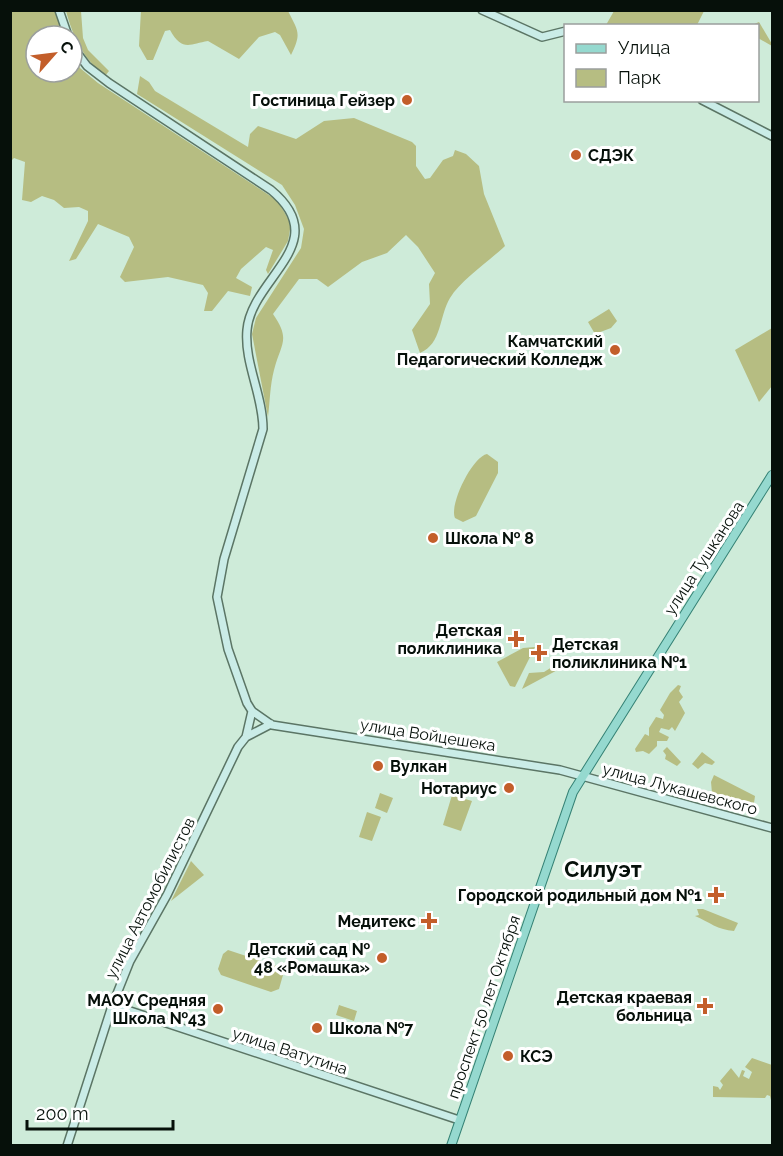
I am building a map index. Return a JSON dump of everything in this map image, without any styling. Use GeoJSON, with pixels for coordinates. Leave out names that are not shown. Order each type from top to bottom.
{"type":"FeatureCollection","features":[{"type":"Feature","properties":{"kind":"main road"},"geometry":{"type":"LineString","coordinates":[[482,10],[542,37],[564,32]]}},
{"type":"Feature","properties":{"kind":"main road"},"geometry":{"type":"LineString","coordinates":[[84,62],[109,83],[271,190],[283,201],[294,222],[295,238],[290,252],[248,322],[247,342],[261,405],[263,429],[218,587],[220,618],[241,688],[252,711],[271,724],[246,737]]}},
{"type":"Feature","properties":{"kind":"main road"},"geometry":{"type":"LineString","coordinates":[[706,102],[772,136]]}},
{"type":"Feature","properties":{"kind":"main road","name":"улица Тушканова"},"geometry":{"type":"LineString","coordinates":[[581,776],[772,475]]}},
{"type":"Feature","properties":{"kind":"main road","name":"улица Автомобилистов"},"geometry":{"type":"LineString","coordinates":[[67,1146],[112,1005],[130,961],[170,889],[234,754],[246,737],[252,711]]}},
{"type":"Feature","properties":{"kind":"main road","name":"улица Войцешека"},"geometry":{"type":"LineString","coordinates":[[271,724],[520,762],[581,776]]}},
{"type":"Feature","properties":{"kind":"main road","name":"улица Лукашевского"},"geometry":{"type":"LineString","coordinates":[[581,776],[772,828]]}},
{"type":"Feature","properties":{"kind":"main road","name":"проспект 50 лет Октября"},"geometry":{"type":"LineString","coordinates":[[451,1146],[570,797],[581,776]]}},
{"type":"Feature","properties":{"kind":"main road","name":"улица Ватутина"},"geometry":{"type":"LineString","coordinates":[[112,1005],[459,1120]]}},
{"type":"Feature","properties":{"kind":"green space"},"geometry":{"type":"Polygon","coordinates":[[[141,10],[288,11],[298,37],[291,55],[280,35],[275,32],[259,37],[239,59],[208,41],[191,45],[183,44],[174,37],[170,30],[165,31],[153,60],[147,60],[139,46],[141,10]]]}},
{"type":"Feature","properties":{"kind":"green space"},"geometry":{"type":"Polygon","coordinates":[[[614,10],[704,11],[698,24],[607,24],[614,10]]]}},
{"type":"Feature","properties":{"kind":"green space"},"geometry":{"type":"Polygon","coordinates":[[[11,11],[55,11],[60,24],[24,24],[24,84],[84,84],[84,71],[98,83],[278,201],[291,224],[288,241],[268,274],[266,270],[273,250],[266,247],[241,269],[236,278],[252,287],[250,296],[228,291],[212,311],[204,311],[208,293],[203,285],[168,277],[125,282],[120,277],[134,247],[129,237],[98,224],[76,259],[69,261],[88,221],[88,211],[79,207],[64,208],[54,200],[42,196],[31,202],[22,200],[25,162],[14,158],[11,161],[11,11]]]}},
{"type":"Feature","properties":{"kind":"green space"},"geometry":{"type":"Polygon","coordinates":[[[66,11],[81,11],[82,24],[70,24],[66,11]]]}},
{"type":"Feature","properties":{"kind":"green space"},"geometry":{"type":"Polygon","coordinates":[[[759,22],[772,46],[759,39],[759,24],[754,24],[759,22]]]}},
{"type":"Feature","properties":{"kind":"green space"},"geometry":{"type":"Polygon","coordinates":[[[84,40],[88,50],[109,71],[105,76],[84,52],[84,40]]]}},
{"type":"Feature","properties":{"kind":"green space"},"geometry":{"type":"Polygon","coordinates":[[[140,76],[149,82],[155,91],[248,147],[250,134],[258,126],[296,139],[324,121],[354,118],[412,142],[416,146],[416,166],[425,179],[430,178],[443,160],[453,156],[455,150],[466,154],[479,166],[484,194],[505,246],[455,291],[446,305],[436,336],[427,349],[420,353],[412,330],[430,304],[429,284],[435,273],[418,247],[406,235],[387,253],[362,262],[328,287],[317,279],[299,279],[273,314],[282,330],[283,342],[273,376],[268,417],[252,334],[256,318],[301,248],[304,229],[295,205],[282,185],[137,94],[140,76]]]}},
{"type":"Feature","properties":{"kind":"green space"},"geometry":{"type":"Polygon","coordinates":[[[609,309],[617,321],[611,328],[595,334],[588,322],[609,309]]]}},
{"type":"Feature","properties":{"kind":"green space"},"geometry":{"type":"Polygon","coordinates":[[[772,328],[772,386],[759,402],[735,350],[772,328]]]}},
{"type":"Feature","properties":{"kind":"green space"},"geometry":{"type":"Polygon","coordinates":[[[487,454],[498,462],[498,473],[476,516],[463,522],[455,518],[455,503],[469,472],[481,457],[487,454]]]}},
{"type":"Feature","properties":{"kind":"green space"},"geometry":{"type":"Polygon","coordinates":[[[535,647],[515,687],[510,686],[497,662],[523,648],[535,647]]]}},
{"type":"Feature","properties":{"kind":"green space"},"geometry":{"type":"Polygon","coordinates":[[[560,662],[565,666],[522,689],[529,673],[544,672],[560,662]]]}},
{"type":"Feature","properties":{"kind":"green space"},"geometry":{"type":"Polygon","coordinates":[[[678,685],[681,686],[679,691],[683,697],[679,702],[685,713],[675,731],[672,727],[669,730],[661,728],[659,732],[669,737],[667,741],[657,741],[657,746],[649,754],[643,751],[636,752],[635,749],[645,734],[649,736],[649,728],[656,717],[663,719],[664,715],[660,710],[670,693],[678,685]]]}},
{"type":"Feature","properties":{"kind":"green space"},"geometry":{"type":"Polygon","coordinates":[[[667,747],[681,762],[677,766],[665,759],[666,755],[663,751],[667,747]]]}},
{"type":"Feature","properties":{"kind":"green space"},"geometry":{"type":"Polygon","coordinates":[[[702,752],[715,762],[712,765],[705,763],[698,769],[692,764],[702,752]]]}},
{"type":"Feature","properties":{"kind":"green space"},"geometry":{"type":"Polygon","coordinates":[[[714,775],[755,796],[754,803],[712,793],[711,782],[714,775]]]}},
{"type":"Feature","properties":{"kind":"green space"},"geometry":{"type":"Polygon","coordinates":[[[380,793],[393,798],[387,813],[375,808],[380,793]]]}},
{"type":"Feature","properties":{"kind":"green space"},"geometry":{"type":"Polygon","coordinates":[[[452,795],[472,801],[461,831],[443,825],[452,795]]]}},
{"type":"Feature","properties":{"kind":"green space"},"geometry":{"type":"Polygon","coordinates":[[[367,812],[381,817],[372,841],[359,837],[367,812]]]}},
{"type":"Feature","properties":{"kind":"green space"},"geometry":{"type":"Polygon","coordinates":[[[191,861],[204,875],[171,901],[191,861]]]}},
{"type":"Feature","properties":{"kind":"green space"},"geometry":{"type":"Polygon","coordinates":[[[697,909],[703,909],[738,923],[734,931],[723,929],[695,916],[699,915],[697,909]]]}},
{"type":"Feature","properties":{"kind":"green space"},"geometry":{"type":"Polygon","coordinates":[[[228,950],[280,967],[283,975],[279,989],[271,992],[221,975],[218,969],[223,954],[228,950]]]}},
{"type":"Feature","properties":{"kind":"green space"},"geometry":{"type":"Polygon","coordinates":[[[339,1005],[357,1011],[354,1021],[336,1015],[339,1005]]]}},
{"type":"Feature","properties":{"kind":"green space"},"geometry":{"type":"Polygon","coordinates":[[[752,1058],[772,1065],[772,1104],[770,1096],[767,1095],[765,1098],[713,1097],[713,1086],[720,1090],[723,1085],[720,1081],[731,1068],[739,1078],[742,1070],[745,1071],[743,1076],[749,1079],[752,1072],[745,1067],[752,1058]]]}},
{"type":"Feature","properties":{"kind":"place","name":"Гостиница Гейзер"},"geometry":{"type":"Point","coordinates":[407,100]}},
{"type":"Feature","properties":{"kind":"place","name":"СДЭК"},"geometry":{"type":"Point","coordinates":[576,155]}},
{"type":"Feature","properties":{"kind":"place","name":"Камчатский Педагогический Колледж"},"geometry":{"type":"Point","coordinates":[615,350]}},
{"type":"Feature","properties":{"kind":"place","name":"Школа № 8"},"geometry":{"type":"Point","coordinates":[433,538]}},
{"type":"Feature","properties":{"kind":"place","name":"Детская поликлиника"},"geometry":{"type":"Point","coordinates":[516,639]}},
{"type":"Feature","properties":{"kind":"place","name":"Детская поликлиника №1"},"geometry":{"type":"Point","coordinates":[539,653]}},
{"type":"Feature","properties":{"kind":"place","name":"Вулкан"},"geometry":{"type":"Point","coordinates":[378,766]}},
{"type":"Feature","properties":{"kind":"place","name":"Нотариус"},"geometry":{"type":"Point","coordinates":[509,788]}},
{"type":"Feature","properties":{"kind":"place","name":"Городской родильный дом №1"},"geometry":{"type":"Point","coordinates":[716,895]}},
{"type":"Feature","properties":{"kind":"place","name":"Медитекс"},"geometry":{"type":"Point","coordinates":[429,921]}},
{"type":"Feature","properties":{"kind":"place","name":"Детский сад № 48 «Ромашка»"},"geometry":{"type":"Point","coordinates":[382,958]}},
{"type":"Feature","properties":{"kind":"place","name":"Детская краевая больница"},"geometry":{"type":"Point","coordinates":[705,1006]}},
{"type":"Feature","properties":{"kind":"place","name":"МАОУ Средняя Школа №43"},"geometry":{"type":"Point","coordinates":[218,1009]}},
{"type":"Feature","properties":{"kind":"place","name":"Школа №7"},"geometry":{"type":"Point","coordinates":[317,1028]}},
{"type":"Feature","properties":{"kind":"place","name":"КСЭ"},"geometry":{"type":"Point","coordinates":[508,1056]}},
{"type":"Feature","properties":{"kind":"district","name":"Силуэт"},"geometry":{"type":"Point","coordinates":[603,869]}}]}
